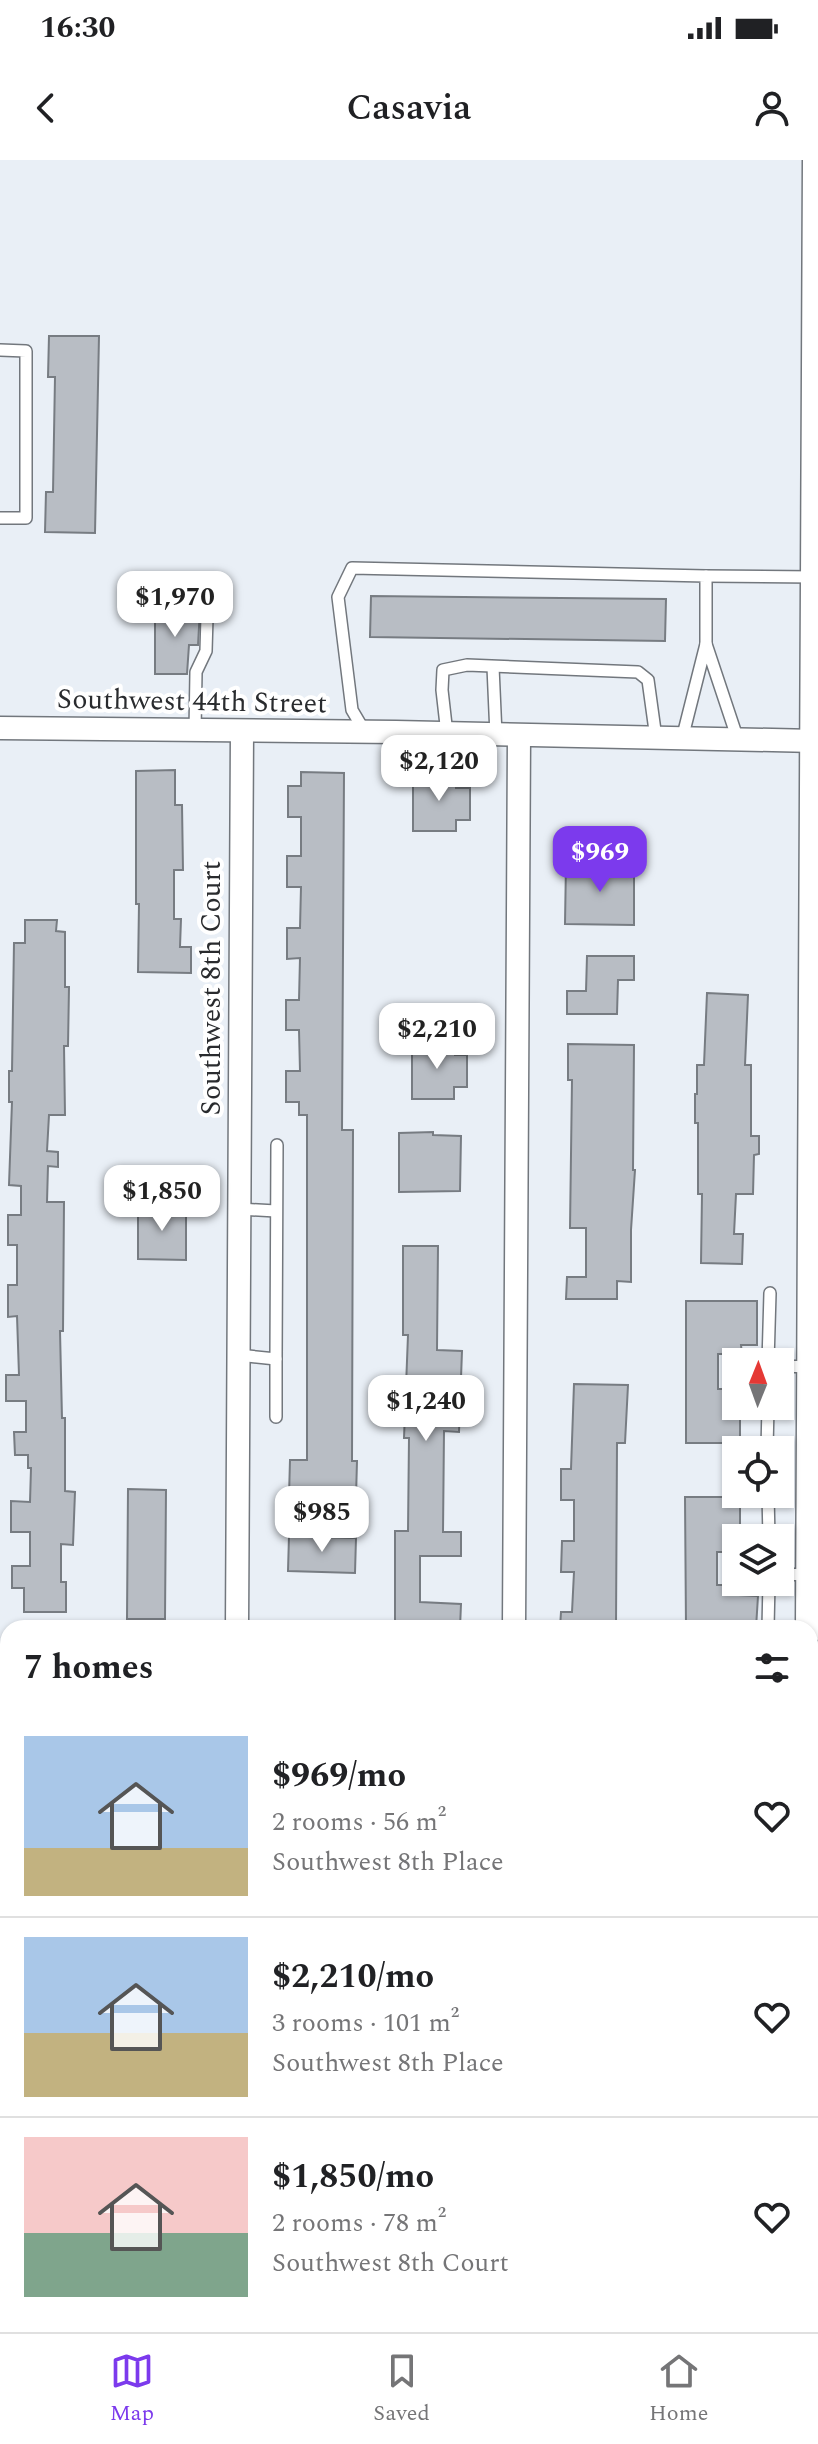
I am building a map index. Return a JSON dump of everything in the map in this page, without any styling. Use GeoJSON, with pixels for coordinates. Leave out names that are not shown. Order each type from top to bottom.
{"type":"FeatureCollection","features":[{"type":"Feature","properties":{"kind":"street"},"geometry":{"type":"LineString","coordinates":[[810,1620],[816,1058],[817,160]]}},
{"type":"Feature","properties":{"kind":"street","name":"Southwest 44th Street"},"geometry":{"type":"LineString","coordinates":[[0,728],[816,741]]}},
{"type":"Feature","properties":{"kind":"street","name":"Southwest 8th Court"},"geometry":{"type":"LineString","coordinates":[[237,1620],[242,732]]}},
{"type":"Feature","properties":{"kind":"street"},"geometry":{"type":"LineString","coordinates":[[514,1620],[519,736]]}},
{"type":"Feature","properties":{"kind":"lane"},"geometry":{"type":"LineString","coordinates":[[0,350],[26,351],[26,518],[0,518]]}},
{"type":"Feature","properties":{"kind":"lane"},"geometry":{"type":"LineString","coordinates":[[365,732],[352,710],[338,597],[352,568],[815,577]]}},
{"type":"Feature","properties":{"kind":"lane"},"geometry":{"type":"LineString","coordinates":[[682,739],[706,644],[706,576]]}},
{"type":"Feature","properties":{"kind":"lane"},"geometry":{"type":"LineString","coordinates":[[195,731],[196,672],[206,651],[207,617]]}},
{"type":"Feature","properties":{"kind":"lane"},"geometry":{"type":"LineString","coordinates":[[706,644],[738,740]]}},
{"type":"Feature","properties":{"kind":"lane"},"geometry":{"type":"LineString","coordinates":[[447,734],[443,670],[467,665],[638,672],[648,680],[656,738]]}},
{"type":"Feature","properties":{"kind":"lane"},"geometry":{"type":"LineString","coordinates":[[493,667],[496,735]]}},
{"type":"Feature","properties":{"kind":"lane"},"geometry":{"type":"LineString","coordinates":[[276,1417],[277,1145]]}},
{"type":"Feature","properties":{"kind":"lane"},"geometry":{"type":"LineString","coordinates":[[239,1209],[276,1211]]}},
{"type":"Feature","properties":{"kind":"lane"},"geometry":{"type":"LineString","coordinates":[[768,1348],[770,1293]]}},
{"type":"Feature","properties":{"kind":"lane"},"geometry":{"type":"LineString","coordinates":[[238,1355],[276,1359]]}},
{"type":"Feature","properties":{"kind":"lane"},"geometry":{"type":"LineString","coordinates":[[794,1366],[811,1367]]}},
{"type":"Feature","properties":{"kind":"lane"},"geometry":{"type":"LineString","coordinates":[[794,1574],[810,1575]]}},
{"type":"Feature","properties":{"kind":"lane"},"geometry":{"type":"LineString","coordinates":[[768,1620],[769,1596]]}},
{"type":"Feature","properties":{"kind":"building"},"geometry":{"type":"Polygon","coordinates":[[[49,336],[99,336],[95,533],[45,532],[46,492],[53,492],[55,377],[48,377],[49,336]]]}},
{"type":"Feature","properties":{"kind":"building"},"geometry":{"type":"Polygon","coordinates":[[[371,596],[666,599],[665,641],[370,637],[371,596]]]}},
{"type":"Feature","properties":{"kind":"building"},"geometry":{"type":"Polygon","coordinates":[[[155,609],[200,609],[198,645],[189,645],[187,674],[155,674],[155,609]]]}},
{"type":"Feature","properties":{"kind":"building"},"geometry":{"type":"Polygon","coordinates":[[[175,770],[175,805],[182,805],[183,870],[174,870],[174,919],[181,919],[180,947],[191,947],[191,973],[138,972],[136,771],[175,770]]]}},
{"type":"Feature","properties":{"kind":"building"},"geometry":{"type":"Polygon","coordinates":[[[301,772],[344,773],[342,1130],[353,1130],[352,1461],[357,1461],[356,1497],[289,1496],[290,1460],[307,1460],[307,1115],[299,1115],[299,1102],[286,1102],[286,1071],[300,1071],[299,1030],[286,1030],[286,1000],[299,1000],[300,958],[287,959],[287,928],[300,928],[301,887],[287,887],[287,856],[301,856],[301,817],[288,817],[288,786],[301,786],[301,772]]]}},
{"type":"Feature","properties":{"kind":"building"},"geometry":{"type":"Polygon","coordinates":[[[413,774],[456,775],[456,788],[470,788],[470,820],[456,820],[456,831],[413,831],[413,774]]]}},
{"type":"Feature","properties":{"kind":"building"},"geometry":{"type":"Polygon","coordinates":[[[566,863],[634,864],[634,925],[565,924],[566,863]]]}},
{"type":"Feature","properties":{"kind":"building"},"geometry":{"type":"Polygon","coordinates":[[[25,920],[57,920],[56,931],[65,932],[65,987],[69,987],[68,1046],[64,1046],[65,1115],[49,1115],[47,1151],[58,1152],[58,1167],[48,1166],[47,1202],[64,1202],[63,1331],[60,1331],[62,1418],[65,1418],[65,1491],[75,1492],[73,1545],[61,1544],[61,1582],[66,1582],[66,1612],[24,1612],[24,1588],[12,1588],[12,1566],[30,1566],[30,1532],[11,1532],[11,1501],[30,1502],[31,1468],[28,1468],[28,1455],[15,1455],[14,1432],[26,1432],[26,1401],[6,1401],[6,1375],[19,1375],[17,1316],[8,1317],[8,1285],[17,1285],[17,1245],[8,1245],[8,1215],[21,1215],[21,1186],[9,1185],[12,1102],[9,1102],[9,1071],[12,1071],[14,943],[25,943],[25,920]]]}},
{"type":"Feature","properties":{"kind":"building"},"geometry":{"type":"Polygon","coordinates":[[[587,956],[634,956],[634,980],[618,980],[617,1014],[567,1014],[567,991],[586,991],[587,956]]]}},
{"type":"Feature","properties":{"kind":"building"},"geometry":{"type":"Polygon","coordinates":[[[707,993],[748,995],[745,1065],[751,1065],[751,1136],[759,1136],[759,1154],[754,1155],[753,1194],[736,1194],[734,1234],[743,1234],[742,1264],[701,1263],[702,1194],[698,1194],[695,1094],[697,1065],[704,1065],[707,993]]]}},
{"type":"Feature","properties":{"kind":"building"},"geometry":{"type":"Polygon","coordinates":[[[412,1043],[455,1043],[455,1055],[467,1055],[467,1087],[454,1087],[454,1099],[412,1099],[412,1043]]]}},
{"type":"Feature","properties":{"kind":"building"},"geometry":{"type":"Polygon","coordinates":[[[568,1044],[634,1045],[635,1170],[631,1282],[617,1281],[617,1299],[566,1299],[567,1277],[586,1277],[586,1228],[570,1228],[572,1080],[568,1080],[568,1044]]]}},
{"type":"Feature","properties":{"kind":"building"},"geometry":{"type":"Polygon","coordinates":[[[433,1132],[433,1135],[461,1136],[460,1191],[399,1192],[399,1133],[433,1132]]]}},
{"type":"Feature","properties":{"kind":"building"},"geometry":{"type":"Polygon","coordinates":[[[138,1206],[186,1207],[186,1260],[138,1259],[138,1206]]]}},
{"type":"Feature","properties":{"kind":"building"},"geometry":{"type":"Polygon","coordinates":[[[403,1246],[438,1246],[437,1350],[462,1351],[459,1432],[444,1431],[443,1532],[461,1532],[461,1556],[420,1556],[420,1602],[461,1604],[460,1620],[395,1620],[395,1531],[408,1531],[409,1438],[404,1438],[408,1335],[403,1335],[403,1246]]]}},
{"type":"Feature","properties":{"kind":"building"},"geometry":{"type":"Polygon","coordinates":[[[686,1301],[757,1301],[757,1345],[722,1348],[722,1354],[718,1354],[722,1420],[740,1420],[740,1436],[722,1436],[722,1443],[686,1443],[686,1301]]]}},
{"type":"Feature","properties":{"kind":"building"},"geometry":{"type":"Polygon","coordinates":[[[574,1384],[628,1385],[625,1443],[617,1443],[616,1620],[560,1620],[561,1612],[572,1612],[574,1572],[561,1572],[562,1541],[574,1541],[574,1500],[561,1500],[561,1469],[571,1469],[574,1384]]]}},
{"type":"Feature","properties":{"kind":"building"},"geometry":{"type":"Polygon","coordinates":[[[128,1489],[166,1490],[165,1619],[127,1619],[128,1489]]]}},
{"type":"Feature","properties":{"kind":"building"},"geometry":{"type":"Polygon","coordinates":[[[685,1497],[722,1497],[722,1508],[740,1508],[740,1524],[722,1524],[722,1552],[717,1552],[717,1585],[722,1585],[722,1596],[758,1596],[756,1620],[686,1620],[685,1497]]]}},
{"type":"Feature","properties":{"kind":"building"},"geometry":{"type":"Polygon","coordinates":[[[289,1536],[356,1538],[355,1573],[288,1571],[289,1536]]]}}]}
